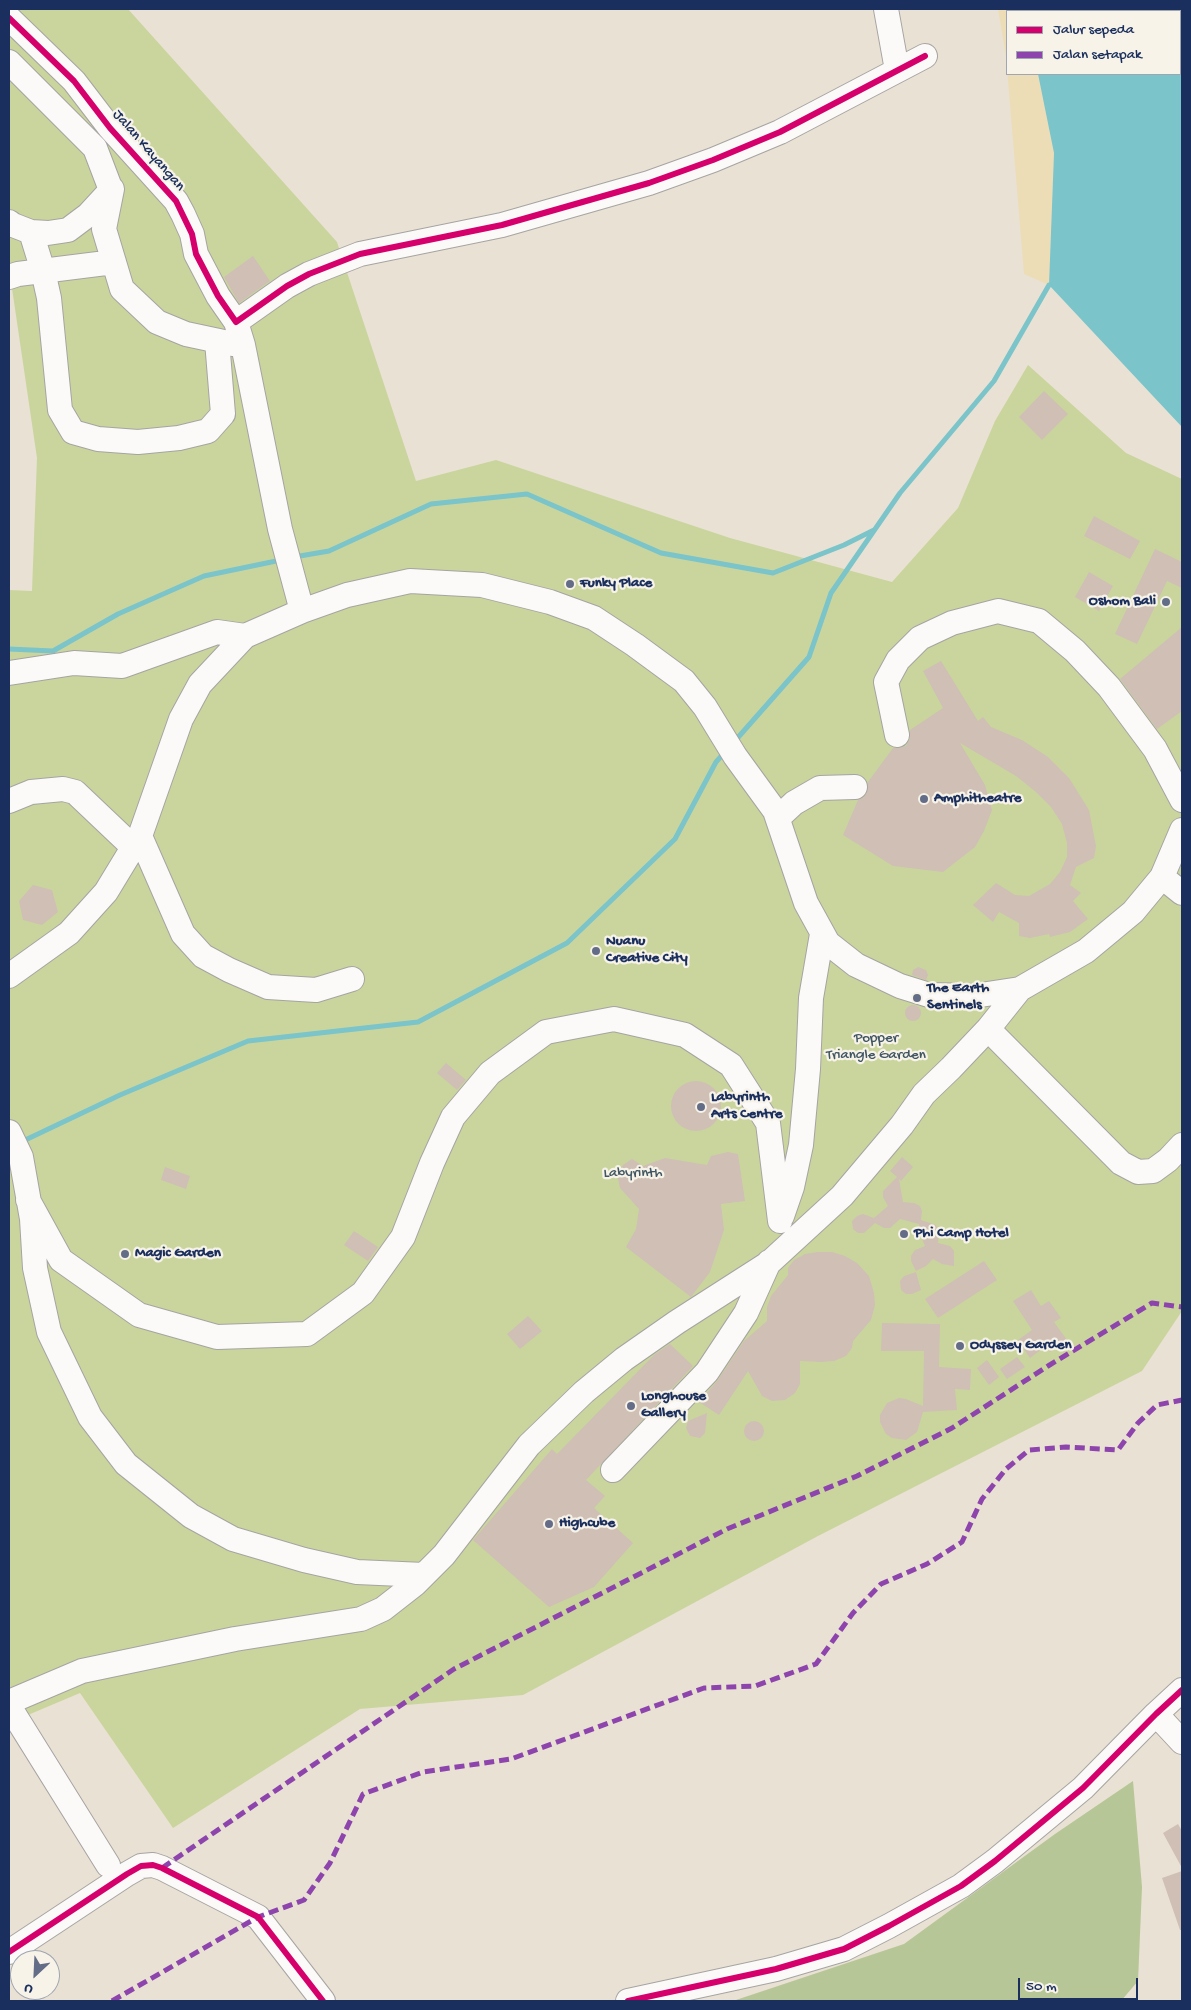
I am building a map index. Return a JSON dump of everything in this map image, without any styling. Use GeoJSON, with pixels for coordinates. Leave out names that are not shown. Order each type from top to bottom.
{"type":"FeatureCollection","features":[{"type":"Feature","properties":{"kind":"street"},"geometry":{"type":"LineString","coordinates":[[886,9],[897,70]]}},
{"type":"Feature","properties":{"kind":"street","name":"Jalan Kayangan"},"geometry":{"type":"LineString","coordinates":[[9,18],[74,81],[131,152],[176,201],[192,234],[196,254],[218,296],[236,322],[243,345],[280,529],[302,611]]}},
{"type":"Feature","properties":{"kind":"street"},"geometry":{"type":"LineString","coordinates":[[236,322],[287,286],[360,254],[502,225],[649,183],[713,160],[780,132],[925,56]]}},
{"type":"Feature","properties":{"kind":"street"},"geometry":{"type":"LineString","coordinates":[[9,62],[95,148],[111,190],[104,229],[122,289],[157,322],[186,334],[228,344],[243,345]]}},
{"type":"Feature","properties":{"kind":"street"},"geometry":{"type":"LineString","coordinates":[[9,222],[31,232],[48,233],[68,230],[88,215],[111,190],[131,152]]}},
{"type":"Feature","properties":{"kind":"street"},"geometry":{"type":"LineString","coordinates":[[31,232],[43,271],[50,306],[60,410],[73,432],[98,439],[138,442],[179,438],[208,431],[223,414],[217,341]]}},
{"type":"Feature","properties":{"kind":"street"},"geometry":{"type":"LineString","coordinates":[[9,278],[18,274],[114,262]]}},
{"type":"Feature","properties":{"kind":"street"},"geometry":{"type":"LineString","coordinates":[[9,976],[69,933],[106,892],[136,841],[181,719],[200,684],[245,636],[302,611],[347,595],[410,581],[482,585],[550,602],[594,618],[635,645],[684,681],[705,707],[778,818],[806,903],[828,944],[856,965],[900,986],[929,995],[974,996],[1020,989]]}},
{"type":"Feature","properties":{"kind":"street"},"geometry":{"type":"LineString","coordinates":[[897,735],[886,682],[898,660],[920,638],[952,623],[998,611],[1039,621],[1075,651],[1109,687],[1155,749],[1182,800]]}},
{"type":"Feature","properties":{"kind":"street"},"geometry":{"type":"LineString","coordinates":[[9,673],[74,662],[122,666],[217,632],[245,636]]}},
{"type":"Feature","properties":{"kind":"street"},"geometry":{"type":"LineString","coordinates":[[778,818],[794,803],[820,788],[855,787]]}},
{"type":"Feature","properties":{"kind":"street"},"geometry":{"type":"LineString","coordinates":[[9,801],[31,792],[63,789],[75,792],[136,841],[183,934],[203,956],[229,970],[268,987],[316,990],[352,979]]}},
{"type":"Feature","properties":{"kind":"street"},"geometry":{"type":"LineString","coordinates":[[108,1865],[9,1704],[82,1671],[236,1638],[361,1619],[383,1609],[415,1584],[444,1554],[529,1445],[584,1392],[624,1359],[676,1322],[769,1263],[842,1196],[902,1124],[924,1094],[988,1029],[1020,989],[1086,950],[1133,912],[1162,877],[1182,830]]}},
{"type":"Feature","properties":{"kind":"street"},"geometry":{"type":"LineString","coordinates":[[1162,877],[1182,893]]}},
{"type":"Feature","properties":{"kind":"street"},"geometry":{"type":"LineString","coordinates":[[613,1470],[707,1372],[746,1313],[769,1263],[780,1221],[792,1188],[801,1145],[808,1069],[811,998],[822,934]]}},
{"type":"Feature","properties":{"kind":"street"},"geometry":{"type":"LineString","coordinates":[[28,1200],[60,1260],[138,1315],[217,1337],[307,1334],[363,1293],[403,1237],[432,1163],[454,1117],[490,1073],[546,1032],[614,1020],[685,1035],[731,1065],[768,1123],[780,1221]]}},
{"type":"Feature","properties":{"kind":"street"},"geometry":{"type":"LineString","coordinates":[[988,1029],[1121,1163],[1138,1172],[1153,1172],[1182,1145]]}},
{"type":"Feature","properties":{"kind":"street"},"geometry":{"type":"LineString","coordinates":[[9,1132],[22,1157],[32,1219],[35,1268],[50,1332],[90,1417],[126,1464],[191,1516],[233,1539],[304,1560],[356,1572],[424,1575]]}},
{"type":"Feature","properties":{"kind":"street"},"geometry":{"type":"LineString","coordinates":[[628,2001],[776,1969],[844,1949],[961,1886],[995,1861],[1083,1788],[1182,1690]]}},
{"type":"Feature","properties":{"kind":"street"},"geometry":{"type":"LineString","coordinates":[[1156,1714],[1182,1742]]}},
{"type":"Feature","properties":{"kind":"street"},"geometry":{"type":"LineString","coordinates":[[9,1952],[127,1874],[141,1866],[153,1865],[258,1917],[323,2001]]}},
{"type":"Feature","properties":{"kind":"green space","name":"Nuanu Creative City"},"geometry":{"type":"Polygon","coordinates":[[[9,9],[128,9],[337,242],[416,481],[496,460],[730,538],[892,582],[958,508],[995,421],[1028,365],[1126,453],[1182,479],[1182,1311],[1142,1371],[818,1536],[523,1695],[360,1709],[173,1828],[80,1693],[9,1723],[9,590],[32,591],[37,458],[9,268],[9,9]]]}},
{"type":"Feature","properties":{"kind":"green space"},"geometry":{"type":"Polygon","coordinates":[[[1133,1781],[1142,1887],[1138,1981],[1121,2001],[733,2001],[904,1944],[1055,1834],[1133,1781]]]}},
{"type":"Feature","properties":{"kind":"sand"},"geometry":{"type":"Polygon","coordinates":[[[998,9],[1025,9],[1006,10],[1006,56],[998,9]]]}},
{"type":"Feature","properties":{"kind":"sand"},"geometry":{"type":"Polygon","coordinates":[[[1007,75],[1038,75],[1054,153],[1049,285],[1024,274],[1007,75]]]}},
{"type":"Feature","properties":{"kind":"water"},"geometry":{"type":"Polygon","coordinates":[[[1182,9],[1182,427],[1049,285],[1054,153],[1038,75],[1181,75],[1181,10],[1026,10],[1182,9]]]}},
{"type":"Feature","properties":{"kind":"building"},"geometry":{"type":"Polygon","coordinates":[[[253,256],[270,281],[239,303],[224,277],[253,256]]]}},
{"type":"Feature","properties":{"kind":"building"},"geometry":{"type":"Polygon","coordinates":[[[1044,391],[1068,414],[1042,440],[1019,417],[1044,391]]]}},
{"type":"Feature","properties":{"kind":"building"},"geometry":{"type":"Polygon","coordinates":[[[1094,516],[1140,541],[1130,559],[1084,536],[1094,516]]]}},
{"type":"Feature","properties":{"kind":"building"},"geometry":{"type":"Polygon","coordinates":[[[1155,549],[1182,562],[1182,588],[1167,581],[1137,644],[1115,634],[1155,549]]]}},
{"type":"Feature","properties":{"kind":"building"},"geometry":{"type":"Polygon","coordinates":[[[1089,572],[1113,586],[1099,611],[1075,597],[1089,572]]]}},
{"type":"Feature","properties":{"kind":"building"},"geometry":{"type":"Polygon","coordinates":[[[1182,627],[1182,711],[1157,729],[1120,679],[1182,627]]]}},
{"type":"Feature","properties":{"kind":"building"},"geometry":{"type":"Polygon","coordinates":[[[941,661],[978,721],[983,717],[991,727],[1022,740],[1048,757],[1069,778],[1089,810],[1096,846],[1094,858],[1076,867],[1070,885],[1081,893],[1073,901],[1088,919],[1070,932],[1050,937],[1049,934],[1030,938],[1019,936],[1019,923],[999,912],[993,922],[973,905],[996,883],[1015,895],[1029,896],[1050,884],[1060,872],[1067,857],[1067,843],[1062,824],[1051,807],[1036,792],[1016,776],[960,743],[985,785],[992,810],[975,847],[943,872],[893,866],[843,835],[858,800],[867,793],[868,782],[893,748],[906,746],[910,739],[910,730],[943,708],[923,671],[941,661]]]}},
{"type":"Feature","properties":{"kind":"building"},"geometry":{"type":"Polygon","coordinates":[[[33,885],[52,890],[58,912],[42,925],[23,920],[19,901],[33,885]]]}},
{"type":"Feature","properties":{"kind":"building"},"geometry":{"type":"Polygon","coordinates":[[[918,967],[926,970],[928,975],[926,980],[912,975],[913,970],[918,967]]]}},
{"type":"Feature","properties":{"kind":"building"},"geometry":{"type":"Polygon","coordinates":[[[913,1005],[919,1007],[921,1013],[919,1019],[913,1021],[907,1019],[905,1013],[907,1007],[913,1005]]]}},
{"type":"Feature","properties":{"kind":"building"},"geometry":{"type":"Polygon","coordinates":[[[446,1063],[466,1080],[457,1090],[437,1073],[446,1063]]]}},
{"type":"Feature","properties":{"kind":"building"},"geometry":{"type":"Polygon","coordinates":[[[691,1081],[701,1081],[714,1088],[721,1101],[721,1111],[714,1124],[701,1131],[691,1131],[682,1127],[675,1120],[671,1111],[671,1101],[675,1092],[682,1085],[691,1081]]]}},
{"type":"Feature","properties":{"kind":"building"},"geometry":{"type":"Polygon","coordinates":[[[728,1152],[738,1154],[745,1201],[721,1204],[724,1230],[710,1272],[691,1297],[626,1247],[636,1229],[639,1209],[620,1188],[617,1174],[623,1165],[632,1159],[643,1166],[665,1158],[707,1165],[711,1156],[728,1152]]]}},
{"type":"Feature","properties":{"kind":"building"},"geometry":{"type":"Polygon","coordinates":[[[902,1157],[913,1167],[901,1181],[899,1179],[903,1202],[914,1203],[920,1206],[922,1211],[921,1220],[936,1225],[939,1231],[938,1243],[950,1246],[954,1251],[954,1266],[942,1264],[933,1259],[926,1266],[916,1271],[911,1261],[911,1256],[915,1250],[925,1246],[920,1234],[919,1224],[900,1219],[890,1228],[884,1228],[875,1223],[864,1233],[858,1233],[853,1229],[852,1221],[857,1216],[863,1214],[874,1218],[888,1206],[883,1197],[883,1191],[897,1177],[890,1171],[902,1157]]]}},
{"type":"Feature","properties":{"kind":"building"},"geometry":{"type":"Polygon","coordinates":[[[165,1167],[190,1176],[186,1189],[161,1180],[165,1167]]]}},
{"type":"Feature","properties":{"kind":"building"},"geometry":{"type":"Polygon","coordinates":[[[354,1231],[378,1247],[368,1261],[344,1245],[354,1231]]]}},
{"type":"Feature","properties":{"kind":"building"},"geometry":{"type":"Polygon","coordinates":[[[832,1252],[845,1256],[857,1263],[869,1276],[874,1293],[875,1305],[871,1320],[853,1341],[852,1348],[846,1356],[834,1361],[800,1361],[800,1384],[795,1393],[785,1400],[772,1401],[762,1396],[748,1371],[719,1415],[699,1402],[718,1380],[744,1341],[767,1321],[767,1307],[771,1296],[788,1275],[788,1268],[794,1260],[805,1254],[832,1252]]]}},
{"type":"Feature","properties":{"kind":"building"},"geometry":{"type":"Polygon","coordinates":[[[984,1261],[997,1280],[938,1318],[925,1299],[984,1261]]]}},
{"type":"Feature","properties":{"kind":"building"},"geometry":{"type":"Polygon","coordinates":[[[916,1272],[921,1290],[912,1294],[906,1294],[901,1290],[900,1281],[904,1276],[916,1272]]]}},
{"type":"Feature","properties":{"kind":"building"},"geometry":{"type":"Polygon","coordinates":[[[1031,1290],[1041,1306],[1049,1301],[1061,1318],[1054,1322],[1067,1340],[1050,1352],[1046,1346],[1030,1358],[1018,1340],[1032,1330],[1013,1301],[1031,1290]]]}},
{"type":"Feature","properties":{"kind":"building"},"geometry":{"type":"Polygon","coordinates":[[[528,1316],[542,1331],[520,1349],[507,1334],[528,1316]]]}},
{"type":"Feature","properties":{"kind":"building"},"geometry":{"type":"Polygon","coordinates":[[[882,1323],[940,1324],[939,1367],[971,1369],[970,1390],[955,1389],[957,1410],[923,1412],[917,1432],[906,1440],[892,1438],[886,1434],[880,1422],[880,1415],[887,1403],[899,1398],[923,1406],[924,1351],[881,1351],[882,1323]]]}},
{"type":"Feature","properties":{"kind":"building","name":"Highcube"},"geometry":{"type":"Polygon","coordinates":[[[670,1344],[693,1366],[586,1480],[605,1496],[594,1508],[633,1543],[594,1587],[549,1607],[473,1540],[552,1449],[557,1454],[654,1355],[670,1344]]]}},
{"type":"Feature","properties":{"kind":"building"},"geometry":{"type":"Polygon","coordinates":[[[1017,1357],[1025,1367],[1007,1379],[1000,1369],[1017,1357]]]}},
{"type":"Feature","properties":{"kind":"building"},"geometry":{"type":"Polygon","coordinates":[[[987,1360],[999,1377],[989,1385],[977,1368],[987,1360]]]}},
{"type":"Feature","properties":{"kind":"building"},"geometry":{"type":"Polygon","coordinates":[[[707,1413],[705,1433],[700,1438],[690,1436],[686,1428],[688,1421],[707,1413]]]}},
{"type":"Feature","properties":{"kind":"building"},"geometry":{"type":"Polygon","coordinates":[[[750,1421],[758,1421],[764,1427],[764,1435],[758,1441],[750,1441],[744,1435],[744,1427],[750,1421]]]}},
{"type":"Feature","properties":{"kind":"building"},"geometry":{"type":"Polygon","coordinates":[[[1178,1824],[1182,1831],[1182,1868],[1163,1833],[1178,1824]]]}},
{"type":"Feature","properties":{"kind":"building"},"geometry":{"type":"Polygon","coordinates":[[[1182,1871],[1182,1930],[1180,1930],[1162,1878],[1182,1871]]]}},
{"type":"Feature","properties":{"kind":"waterway"},"geometry":{"type":"LineString","coordinates":[[734,742],[809,657],[831,593],[900,493],[994,381],[1049,285]]}},
{"type":"Feature","properties":{"kind":"waterway"},"geometry":{"type":"LineString","coordinates":[[294,557],[329,551],[431,504],[527,494],[661,553],[773,573],[844,545],[874,530]]}},
{"type":"Feature","properties":{"kind":"waterway"},"geometry":{"type":"LineString","coordinates":[[9,649],[53,651],[118,614],[204,576],[281,560]]}},
{"type":"Feature","properties":{"kind":"waterway"},"geometry":{"type":"LineString","coordinates":[[21,1142],[120,1095],[248,1041],[418,1022],[567,943],[675,839],[716,762],[725,752]]}},
{"type":"Feature","properties":{"kind":"marked path"},"geometry":{"type":"LineString","coordinates":[[162,1868],[454,1669],[727,1529],[857,1476],[952,1428],[1048,1366],[1152,1303],[1182,1307]]}},
{"type":"Feature","properties":{"kind":"marked path"},"geometry":{"type":"LineString","coordinates":[[112,2001],[258,1917],[304,1900],[330,1863],[363,1794],[423,1772],[511,1759],[704,1688],[755,1686],[816,1664],[853,1613],[881,1584],[927,1564],[962,1542],[982,1499],[1006,1469],[1029,1450],[1066,1447],[1118,1450],[1138,1423],[1157,1405],[1182,1400]]}},
{"type":"Feature","properties":{"kind":"cycle path"},"geometry":{"type":"LineString","coordinates":[[9,18],[74,81],[110,128],[176,201],[192,234],[196,254],[218,296],[236,322],[287,286],[309,274],[360,254],[502,225],[649,183],[713,160],[780,132],[925,56]]}},
{"type":"Feature","properties":{"kind":"cycle path"},"geometry":{"type":"LineString","coordinates":[[628,2001],[776,1969],[844,1949],[961,1886],[995,1861],[1083,1788],[1182,1690]]}},
{"type":"Feature","properties":{"kind":"cycle path"},"geometry":{"type":"LineString","coordinates":[[9,1952],[127,1874],[141,1866],[153,1865],[258,1917],[323,2001]]}},
{"type":"Feature","properties":{"kind":"place","name":"Funky Place"},"geometry":{"type":"Point","coordinates":[570,584]}},
{"type":"Feature","properties":{"kind":"place","name":"Oshom Bali"},"geometry":{"type":"Point","coordinates":[1166,602]}},
{"type":"Feature","properties":{"kind":"place","name":"Amphitheatre"},"geometry":{"type":"Point","coordinates":[924,799]}},
{"type":"Feature","properties":{"kind":"place","name":"Nuanu Creative City"},"geometry":{"type":"Point","coordinates":[596,951]}},
{"type":"Feature","properties":{"kind":"place","name":"The Earth Sentinels"},"geometry":{"type":"Point","coordinates":[917,998]}},
{"type":"Feature","properties":{"kind":"place","name":"Labyrinth Arts Centre"},"geometry":{"type":"Point","coordinates":[701,1107]}},
{"type":"Feature","properties":{"kind":"place","name":"Phi Camp Hotel"},"geometry":{"type":"Point","coordinates":[904,1234]}},
{"type":"Feature","properties":{"kind":"place","name":"Magic Garden"},"geometry":{"type":"Point","coordinates":[125,1254]}},
{"type":"Feature","properties":{"kind":"place","name":"Odyssey Garden"},"geometry":{"type":"Point","coordinates":[960,1346]}},
{"type":"Feature","properties":{"kind":"place","name":"Longhouse Gallery"},"geometry":{"type":"Point","coordinates":[631,1406]}},
{"type":"Feature","properties":{"kind":"place","name":"Highcube"},"geometry":{"type":"Point","coordinates":[549,1524]}},
{"type":"Feature","properties":{"kind":"park label","name":"Popper Triangle Garden"},"geometry":{"type":"Point","coordinates":[876,1048]}},
{"type":"Feature","properties":{"kind":"park label","name":"Labyrinth"},"geometry":{"type":"Point","coordinates":[633,1174]}}]}
